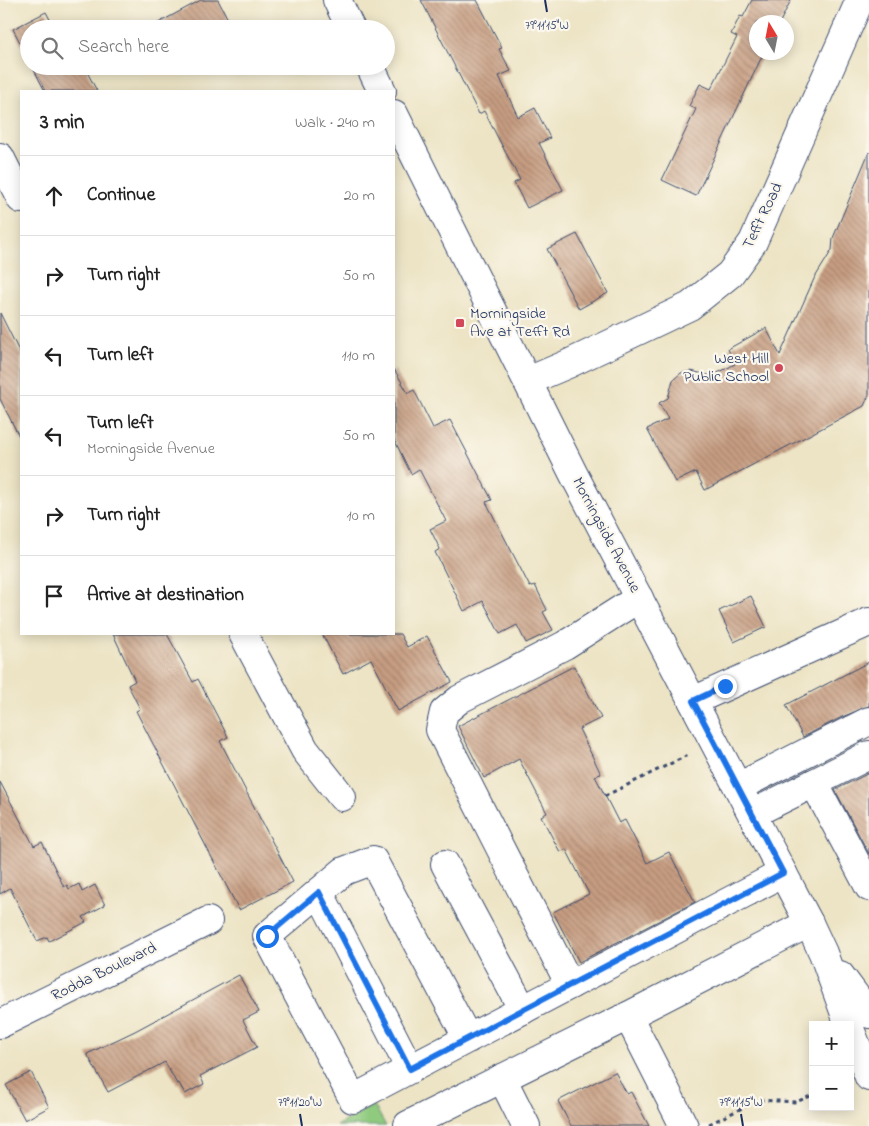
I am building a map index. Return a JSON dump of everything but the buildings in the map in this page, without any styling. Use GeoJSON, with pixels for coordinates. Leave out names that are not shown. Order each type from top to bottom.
{"type":"FeatureCollection","features":[{"type":"Feature","properties":{"kind":"main road"},"geometry":{"type":"LineString","coordinates":[[337,0],[347,20]]}},
{"type":"Feature","properties":{"kind":"main road","name":"Tefft Road"},"geometry":{"type":"LineString","coordinates":[[528,381],[690,306],[730,274],[752,242],[860,0]]}},
{"type":"Feature","properties":{"kind":"main road"},"geometry":{"type":"LineString","coordinates":[[374,75],[382,90]]}},
{"type":"Feature","properties":{"kind":"main road","name":"Morningside Avenue"},"geometry":{"type":"LineString","coordinates":[[395,116],[639,598],[809,923],[823,953],[848,1021]]}},
{"type":"Feature","properties":{"kind":"main road"},"geometry":{"type":"LineString","coordinates":[[0,157],[20,197]]}},
{"type":"Feature","properties":{"kind":"main road"},"geometry":{"type":"LineString","coordinates":[[570,985],[440,730],[444,712],[460,699],[565,644],[639,598]]}},
{"type":"Feature","properties":{"kind":"main road"},"geometry":{"type":"LineString","coordinates":[[693,701],[869,622]]}},
{"type":"Feature","properties":{"kind":"main road"},"geometry":{"type":"LineString","coordinates":[[244,635],[305,750],[342,797]]}},
{"type":"Feature","properties":{"kind":"main road"},"geometry":{"type":"LineString","coordinates":[[738,787],[869,721]]}},
{"type":"Feature","properties":{"kind":"main road"},"geometry":{"type":"LineString","coordinates":[[752,814],[869,755]]}},
{"type":"Feature","properties":{"kind":"main road"},"geometry":{"type":"LineString","coordinates":[[814,783],[869,887]]}},
{"type":"Feature","properties":{"kind":"main road"},"geometry":{"type":"LineString","coordinates":[[468,1039],[374,860],[344,871],[267,936],[353,1099],[468,1039],[783,873]]}},
{"type":"Feature","properties":{"kind":"main road"},"geometry":{"type":"LineString","coordinates":[[445,864],[523,1010]]}},
{"type":"Feature","properties":{"kind":"main road"},"geometry":{"type":"LineString","coordinates":[[319,892],[410,1069]]}},
{"type":"Feature","properties":{"kind":"main road","name":"Rodda Boulevard"},"geometry":{"type":"LineString","coordinates":[[0,1024],[208,921]]}},
{"type":"Feature","properties":{"kind":"main road"},"geometry":{"type":"LineString","coordinates":[[408,1125],[628,1016],[809,923]]}},
{"type":"Feature","properties":{"kind":"main road","name":"Morningside Avenue"},"geometry":{"type":"LineString","coordinates":[[823,953],[869,1014]]}},
{"type":"Feature","properties":{"kind":"main road"},"geometry":{"type":"LineString","coordinates":[[628,1016],[684,1126]]}},
{"type":"Feature","properties":{"kind":"main road"},"geometry":{"type":"LineString","coordinates":[[854,1040],[869,1077]]}},
{"type":"Feature","properties":{"kind":"main road"},"geometry":{"type":"LineString","coordinates":[[502,1078],[526,1126]]}},
{"type":"Feature","properties":{"kind":"path"},"geometry":{"type":"LineString","coordinates":[[605,796],[714,742]]}},
{"type":"Feature","properties":{"kind":"path"},"geometry":{"type":"LineString","coordinates":[[704,1126],[759,1100],[796,1102],[809,1096]]}},
{"type":"Feature","properties":{"kind":"green space"},"geometry":{"type":"Polygon","coordinates":[[[374,1105],[386,1126],[336,1126],[374,1105]]]}},
{"type":"Feature","properties":{"kind":"place","name":"Morningside Ave at Tefft Rd"},"geometry":{"type":"Point","coordinates":[460,323]}},
{"type":"Feature","properties":{"kind":"place","name":"West Hill Public School"},"geometry":{"type":"Point","coordinates":[779,368]}},
{"type":"Feature","properties":{"kind":"route"},"geometry":{"type":"LineString","coordinates":[[267,936],[319,892],[410,1069],[783,873],[693,701],[725,686]]}}]}
